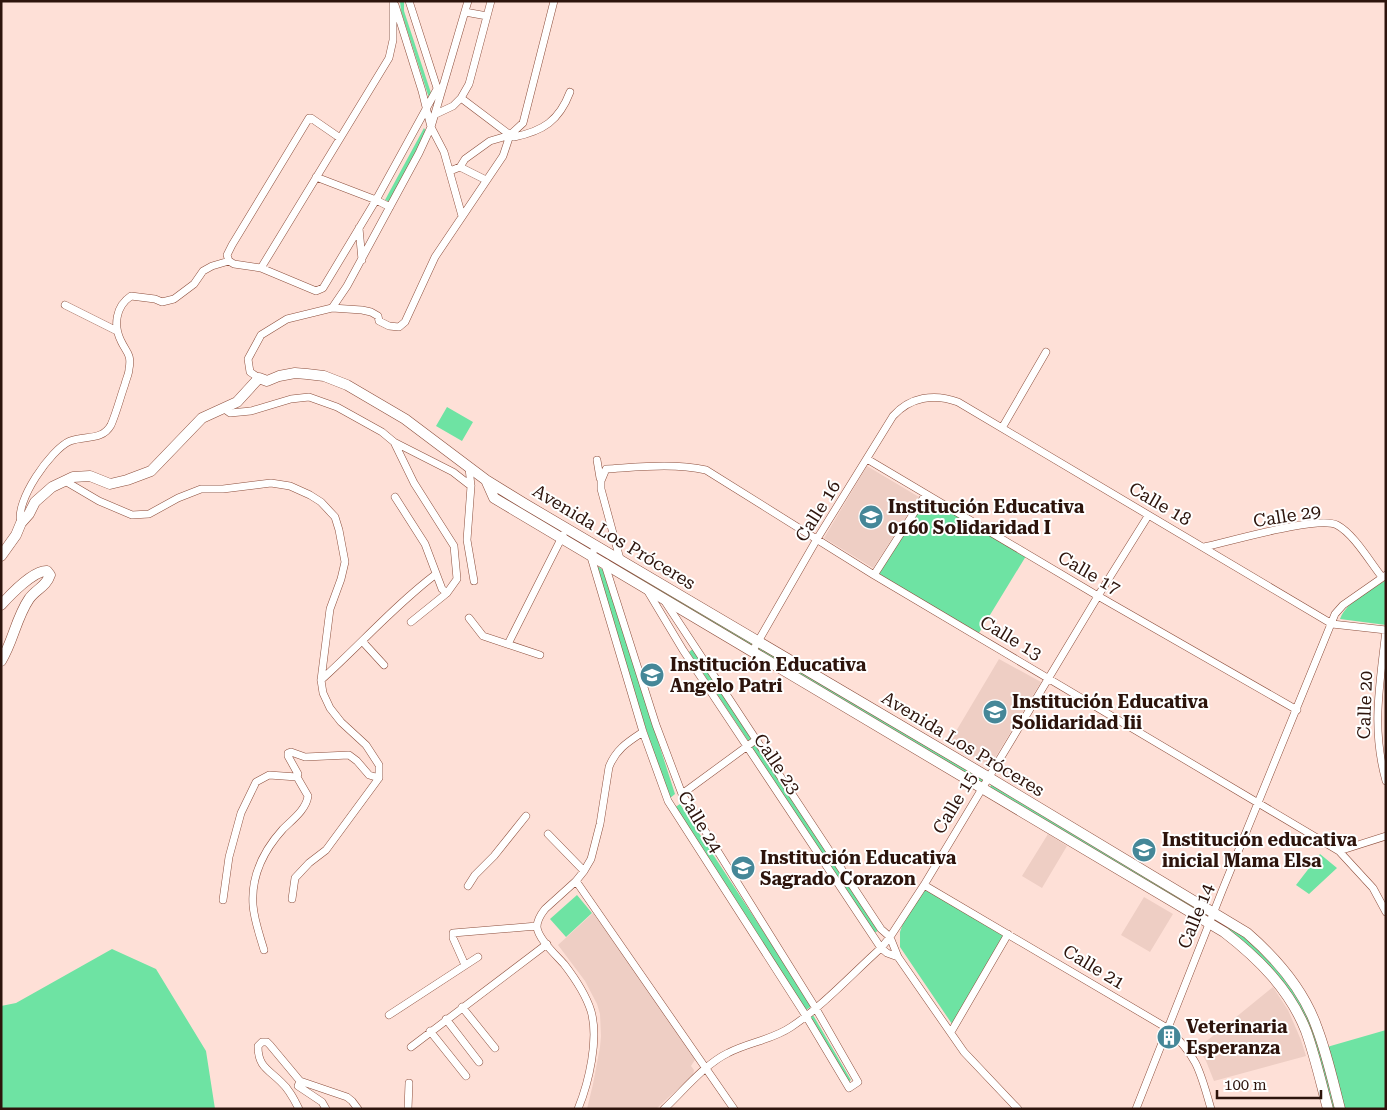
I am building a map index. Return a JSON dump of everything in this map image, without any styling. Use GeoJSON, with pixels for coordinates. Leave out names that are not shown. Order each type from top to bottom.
{"type":"FeatureCollection","features":[{"type":"Feature","properties":{"kind":"main road","name":"Avenida Los Próceres"},"geometry":{"type":"LineString","coordinates":[[259,378],[267,381],[279,376],[295,373],[324,376],[347,385],[405,419],[486,480],[988,777],[1247,933],[1275,959],[1298,989],[1317,1028],[1340,1109]]}},
{"type":"Feature","properties":{"kind":"main road"},"geometry":{"type":"LineString","coordinates":[[1,556],[16,535],[21,523],[30,514],[34,502],[52,487],[74,477],[90,476],[110,484],[151,471],[202,418],[236,402],[259,378]]}},
{"type":"Feature","properties":{"kind":"main road","name":"Avenida Los Próceres"},"geometry":{"type":"LineString","coordinates":[[486,480],[494,498],[561,539],[1210,922],[1255,957],[1280,985],[1305,1030],[1328,1109]]}},
{"type":"Feature","properties":{"kind":"main road"},"geometry":{"type":"LineString","coordinates":[[1,605],[42,570],[47,571],[50,575],[44,586],[30,597],[17,621],[1,661]]}},
{"type":"Feature","properties":{"kind":"street"},"geometry":{"type":"LineString","coordinates":[[394,1],[431,128],[444,152],[462,216]]}},
{"type":"Feature","properties":{"kind":"street"},"geometry":{"type":"LineString","coordinates":[[261,268],[389,58],[393,40],[394,1]]}},
{"type":"Feature","properties":{"kind":"street"},"geometry":{"type":"LineString","coordinates":[[409,1],[440,98]]}},
{"type":"Feature","properties":{"kind":"street"},"geometry":{"type":"LineString","coordinates":[[332,308],[348,286],[431,128],[468,1]]}},
{"type":"Feature","properties":{"kind":"street"},"geometry":{"type":"LineString","coordinates":[[436,114],[453,106],[461,98],[469,84],[491,1]]}},
{"type":"Feature","properties":{"kind":"street"},"geometry":{"type":"LineString","coordinates":[[450,171],[460,167],[465,159],[490,141],[510,135],[523,123],[554,1]]}},
{"type":"Feature","properties":{"kind":"street"},"geometry":{"type":"LineString","coordinates":[[465,12],[487,16]]}},
{"type":"Feature","properties":{"kind":"street"},"geometry":{"type":"LineString","coordinates":[[340,138],[309,118],[232,245],[227,255],[229,261],[234,264],[261,268],[316,291],[323,288],[376,200],[437,89]]}},
{"type":"Feature","properties":{"kind":"street"},"geometry":{"type":"LineString","coordinates":[[461,98],[514,137],[546,126],[560,113],[570,92]]}},
{"type":"Feature","properties":{"kind":"street"},"geometry":{"type":"LineString","coordinates":[[259,378],[250,372],[248,359],[261,335],[287,319],[332,308],[371,312],[378,316],[379,321],[389,326],[399,327],[406,322],[435,257],[502,156],[510,135]]}},
{"type":"Feature","properties":{"kind":"street"},"geometry":{"type":"LineString","coordinates":[[460,167],[486,180]]}},
{"type":"Feature","properties":{"kind":"street"},"geometry":{"type":"LineString","coordinates":[[316,176],[390,207]]}},
{"type":"Feature","properties":{"kind":"street"},"geometry":{"type":"LineString","coordinates":[[359,228],[362,260]]}},
{"type":"Feature","properties":{"kind":"street"},"geometry":{"type":"LineString","coordinates":[[21,523],[19,517],[24,497],[44,465],[69,442],[86,437],[100,436],[107,432],[111,425],[129,370],[130,358],[117,331],[119,309],[124,301],[131,296],[162,302],[174,299],[194,284],[203,271],[229,261]]}},
{"type":"Feature","properties":{"kind":"street"},"geometry":{"type":"LineString","coordinates":[[65,305],[117,331]]}},
{"type":"Feature","properties":{"kind":"street"},"geometry":{"type":"LineString","coordinates":[[1002,428],[1046,352]]}},
{"type":"Feature","properties":{"kind":"street"},"geometry":{"type":"LineString","coordinates":[[223,408],[230,412],[251,411],[291,399],[309,397],[337,406],[382,432],[394,442],[453,472],[471,486]]}},
{"type":"Feature","properties":{"kind":"street","name":"Calle 18"},"geometry":{"type":"LineString","coordinates":[[922,398],[949,398],[958,402],[1332,624],[1386,630]]}},
{"type":"Feature","properties":{"kind":"street","name":"Calle 16"},"geometry":{"type":"LineString","coordinates":[[752,652],[817,540],[897,412],[911,402],[922,398]]}},
{"type":"Feature","properties":{"kind":"street"},"geometry":{"type":"LineString","coordinates":[[394,442],[414,482],[454,546],[458,579],[447,593],[411,622]]}},
{"type":"Feature","properties":{"kind":"street","name":"Calle 17"},"geometry":{"type":"LineString","coordinates":[[867,459],[1098,596],[1297,710]]}},
{"type":"Feature","properties":{"kind":"street"},"geometry":{"type":"LineString","coordinates":[[598,460],[601,485],[620,559]]}},
{"type":"Feature","properties":{"kind":"street","name":"Calle 13"},"geometry":{"type":"LineString","coordinates":[[601,485],[606,469],[669,465],[706,470],[817,540],[1339,850],[1373,888],[1386,912]]}},
{"type":"Feature","properties":{"kind":"street"},"geometry":{"type":"LineString","coordinates":[[469,468],[471,486],[467,540],[474,581]]}},
{"type":"Feature","properties":{"kind":"street"},"geometry":{"type":"LineString","coordinates":[[65,481],[100,501],[132,515],[149,514],[178,498],[201,490],[271,483],[290,486],[310,495],[321,502],[335,518],[339,530],[344,562],[341,580],[330,609],[321,680],[330,708],[341,722],[366,745],[378,765],[379,778],[326,850],[309,863],[295,878],[292,898]]}},
{"type":"Feature","properties":{"kind":"street"},"geometry":{"type":"LineString","coordinates":[[874,574],[926,494]]}},
{"type":"Feature","properties":{"kind":"street"},"geometry":{"type":"LineString","coordinates":[[395,497],[425,544],[442,589],[447,593]]}},
{"type":"Feature","properties":{"kind":"street","name":"Calle 15"},"geometry":{"type":"LineString","coordinates":[[664,1109],[718,1058],[742,1047],[778,1035],[806,1016],[881,948],[890,937],[924,885],[1148,516]]}},
{"type":"Feature","properties":{"kind":"street","name":"Calle 29"},"geometry":{"type":"LineString","coordinates":[[1204,547],[1301,525],[1326,522],[1336,524],[1354,540],[1384,576]]}},
{"type":"Feature","properties":{"kind":"street"},"geometry":{"type":"LineString","coordinates":[[508,644],[567,528]]}},
{"type":"Feature","properties":{"kind":"street"},"geometry":{"type":"LineString","coordinates":[[591,557],[596,545]]}},
{"type":"Feature","properties":{"kind":"street"},"geometry":{"type":"LineString","coordinates":[[605,565],[610,553]]}},
{"type":"Feature","properties":{"kind":"street","name":"Calle 24"},"geometry":{"type":"LineString","coordinates":[[591,557],[644,732],[668,801],[806,1016],[849,1088],[858,1082],[816,1007],[682,794],[656,725],[605,565]]}},
{"type":"Feature","properties":{"kind":"street"},"geometry":{"type":"LineString","coordinates":[[321,680],[375,626],[436,574]]}},
{"type":"Feature","properties":{"kind":"street","name":"Calle 14"},"geometry":{"type":"LineString","coordinates":[[1139,1107],[1167,1028],[1335,614],[1343,605],[1384,576]]}},
{"type":"Feature","properties":{"kind":"street"},"geometry":{"type":"LineString","coordinates":[[647,590],[653,579]]}},
{"type":"Feature","properties":{"kind":"street"},"geometry":{"type":"LineString","coordinates":[[664,600],[670,589]]}},
{"type":"Feature","properties":{"kind":"street","name":"Calle 23"},"geometry":{"type":"LineString","coordinates":[[647,590],[683,650],[881,948],[887,953],[898,957]]}},
{"type":"Feature","properties":{"kind":"street","name":"Calle 23"},"geometry":{"type":"LineString","coordinates":[[664,600],[881,929],[890,937],[898,957],[964,1052],[1018,1109]]}},
{"type":"Feature","properties":{"kind":"street"},"geometry":{"type":"LineString","coordinates":[[468,618],[484,636],[540,655]]}},
{"type":"Feature","properties":{"kind":"street","name":"Calle 20"},"geometry":{"type":"LineString","coordinates":[[1386,630],[1376,722],[1379,753],[1386,781]]}},
{"type":"Feature","properties":{"kind":"street"},"geometry":{"type":"LineString","coordinates":[[362,641],[384,665]]}},
{"type":"Feature","properties":{"kind":"street"},"geometry":{"type":"LineString","coordinates":[[578,1109],[588,1076],[594,1037],[591,1009],[565,966],[542,938],[537,926],[544,909],[576,880],[591,859],[613,758],[619,749],[644,732]]}},
{"type":"Feature","properties":{"kind":"street"},"geometry":{"type":"LineString","coordinates":[[682,794],[756,739]]}},
{"type":"Feature","properties":{"kind":"street"},"geometry":{"type":"LineString","coordinates":[[264,950],[253,906],[254,885],[258,868],[266,849],[298,815],[308,800],[308,796],[297,777],[298,774],[288,756],[290,752],[305,757],[349,755],[357,761],[369,776],[379,778]]}},
{"type":"Feature","properties":{"kind":"street"},"geometry":{"type":"LineString","coordinates":[[223,900],[229,857],[241,813],[256,782],[269,775],[297,777]]}},
{"type":"Feature","properties":{"kind":"street"},"geometry":{"type":"LineString","coordinates":[[468,886],[475,875],[494,856],[526,816]]}},
{"type":"Feature","properties":{"kind":"street"},"geometry":{"type":"LineString","coordinates":[[548,834],[584,871]]}},
{"type":"Feature","properties":{"kind":"street"},"geometry":{"type":"LineString","coordinates":[[1339,850],[1386,836]]}},
{"type":"Feature","properties":{"kind":"street"},"geometry":{"type":"LineString","coordinates":[[576,880],[734,1109]]}},
{"type":"Feature","properties":{"kind":"street","name":"Calle 21"},"geometry":{"type":"LineString","coordinates":[[924,885],[1167,1028],[1180,1040],[1196,1062],[1211,1109]]}},
{"type":"Feature","properties":{"kind":"street"},"geometry":{"type":"LineString","coordinates":[[465,965],[453,938],[453,932],[537,926]]}},
{"type":"Feature","properties":{"kind":"street"},"geometry":{"type":"LineString","coordinates":[[951,1032],[1008,934]]}},
{"type":"Feature","properties":{"kind":"street"},"geometry":{"type":"LineString","coordinates":[[411,1047],[547,944]]}},
{"type":"Feature","properties":{"kind":"street"},"geometry":{"type":"LineString","coordinates":[[389,1015],[478,957]]}},
{"type":"Feature","properties":{"kind":"street"},"geometry":{"type":"LineString","coordinates":[[462,1007],[495,1048]]}},
{"type":"Feature","properties":{"kind":"street"},"geometry":{"type":"LineString","coordinates":[[446,1019],[479,1062]]}},
{"type":"Feature","properties":{"kind":"street"},"geometry":{"type":"LineString","coordinates":[[430,1031],[466,1076]]}},
{"type":"Feature","properties":{"kind":"street"},"geometry":{"type":"LineString","coordinates":[[299,1109],[290,1092],[260,1062],[258,1046],[262,1042],[267,1042],[270,1045],[300,1081],[347,1098],[356,1108]]}},
{"type":"Feature","properties":{"kind":"street"},"geometry":{"type":"LineString","coordinates":[[300,1081],[298,1086],[322,1102],[326,1109]]}},
{"type":"Feature","properties":{"kind":"street"},"geometry":{"type":"LineString","coordinates":[[408,1109],[409,1083]]}},
{"type":"Feature","properties":{"kind":"shaded area","name":"Institución Educativa 0160 Solidaridad I"},"geometry":{"type":"Polygon","coordinates":[[[867,466],[919,497],[873,568],[824,538],[867,466]]]}},
{"type":"Feature","properties":{"kind":"shaded area","name":"Institución Educativa Solidaridad Iii"},"geometry":{"type":"Polygon","coordinates":[[[999,659],[1041,682],[990,766],[949,743],[999,659]]]}},
{"type":"Feature","properties":{"kind":"shaded area"},"geometry":{"type":"Polygon","coordinates":[[[1048,834],[1067,846],[1042,888],[1022,876],[1048,834]]]}},
{"type":"Feature","properties":{"kind":"shaded area"},"geometry":{"type":"Polygon","coordinates":[[[1144,897],[1173,914],[1150,952],[1121,935],[1144,897]]]}},
{"type":"Feature","properties":{"kind":"shaded area"},"geometry":{"type":"Polygon","coordinates":[[[593,913],[696,1058],[691,1066],[694,1070],[693,1075],[656,1109],[587,1109],[600,1047],[600,1014],[585,981],[558,945],[593,913]]]}},
{"type":"Feature","properties":{"kind":"shaded area"},"geometry":{"type":"Polygon","coordinates":[[[1273,987],[1288,1010],[1306,1056],[1214,1081],[1206,1061],[1198,1048],[1273,987]]]}},
{"type":"Feature","properties":{"kind":"green space"},"geometry":{"type":"Polygon","coordinates":[[[400,1],[404,1],[404,11],[431,93],[429,98],[401,11],[400,1]]]}},
{"type":"Feature","properties":{"kind":"green space"},"geometry":{"type":"Polygon","coordinates":[[[424,128],[427,133],[390,202],[385,200],[424,128]]]}},
{"type":"Feature","properties":{"kind":"green space"},"geometry":{"type":"Polygon","coordinates":[[[447,407],[473,422],[462,441],[436,426],[447,407]]]}},
{"type":"Feature","properties":{"kind":"green space"},"geometry":{"type":"Polygon","coordinates":[[[927,498],[1026,556],[979,633],[878,575],[927,498]]]}},
{"type":"Feature","properties":{"kind":"green space"},"geometry":{"type":"Polygon","coordinates":[[[621,566],[754,642],[751,648],[620,569],[621,566]]]}},
{"type":"Feature","properties":{"kind":"green space"},"geometry":{"type":"Polygon","coordinates":[[[599,567],[603,570],[675,794],[669,799],[593,568],[599,567]]]}},
{"type":"Feature","properties":{"kind":"green space"},"geometry":{"type":"Polygon","coordinates":[[[1386,580],[1386,625],[1340,619],[1353,602],[1386,580]]]}},
{"type":"Feature","properties":{"kind":"green space"},"geometry":{"type":"Polygon","coordinates":[[[759,645],[984,778],[981,784],[756,650],[759,645]]]}},
{"type":"Feature","properties":{"kind":"green space"},"geometry":{"type":"Polygon","coordinates":[[[694,648],[754,738],[749,742],[689,652],[694,648]]]}},
{"type":"Feature","properties":{"kind":"green space"},"geometry":{"type":"Polygon","coordinates":[[[757,743],[879,930],[876,932],[874,932],[751,747],[757,743]]]}},
{"type":"Feature","properties":{"kind":"green space"},"geometry":{"type":"Polygon","coordinates":[[[992,784],[1209,914],[1208,917],[989,788],[992,784]]]}},
{"type":"Feature","properties":{"kind":"green space"},"geometry":{"type":"Polygon","coordinates":[[[680,804],[812,1006],[806,1010],[674,808],[680,804]]]}},
{"type":"Feature","properties":{"kind":"green space"},"geometry":{"type":"Polygon","coordinates":[[[1320,854],[1337,868],[1309,894],[1296,885],[1320,854]]]}},
{"type":"Feature","properties":{"kind":"green space"},"geometry":{"type":"Polygon","coordinates":[[[924,889],[1004,935],[952,1024],[900,947],[900,932],[903,923],[924,889]]]}},
{"type":"Feature","properties":{"kind":"green space"},"geometry":{"type":"Polygon","coordinates":[[[577,895],[592,913],[566,937],[550,919],[577,895]]]}},
{"type":"Feature","properties":{"kind":"green space"},"geometry":{"type":"Polygon","coordinates":[[[1216,917],[1245,935],[1291,983],[1315,1029],[1337,1109],[1330,1109],[1284,987],[1214,920],[1216,917]]]}},
{"type":"Feature","properties":{"kind":"green space"},"geometry":{"type":"Polygon","coordinates":[[[112,949],[156,969],[206,1051],[215,1109],[1,1109],[1,1006],[16,1003],[112,949]]]}},
{"type":"Feature","properties":{"kind":"green space"},"geometry":{"type":"Polygon","coordinates":[[[813,1015],[851,1080],[847,1083],[810,1018],[813,1015]]]}},
{"type":"Feature","properties":{"kind":"green space"},"geometry":{"type":"Polygon","coordinates":[[[1386,1030],[1386,1109],[1343,1109],[1327,1047],[1386,1030]]]}},
{"type":"Feature","properties":{"kind":"place","name":"Institución Educativa 0160 Solidaridad I"},"geometry":{"type":"Point","coordinates":[871,517]}},
{"type":"Feature","properties":{"kind":"place","name":"Institución Educativa Angelo Patri"},"geometry":{"type":"Point","coordinates":[652,675]}},
{"type":"Feature","properties":{"kind":"place","name":"Institución Educativa Solidaridad Iii"},"geometry":{"type":"Point","coordinates":[995,712]}},
{"type":"Feature","properties":{"kind":"place","name":"Institución educativa inicial Mama Elsa"},"geometry":{"type":"Point","coordinates":[1144,850]}},
{"type":"Feature","properties":{"kind":"place","name":"Institución Educativa Sagrado Corazon"},"geometry":{"type":"Point","coordinates":[743,868]}},
{"type":"Feature","properties":{"kind":"place","name":"Veterinaria Esperanza"},"geometry":{"type":"Point","coordinates":[1169,1037]}}]}
